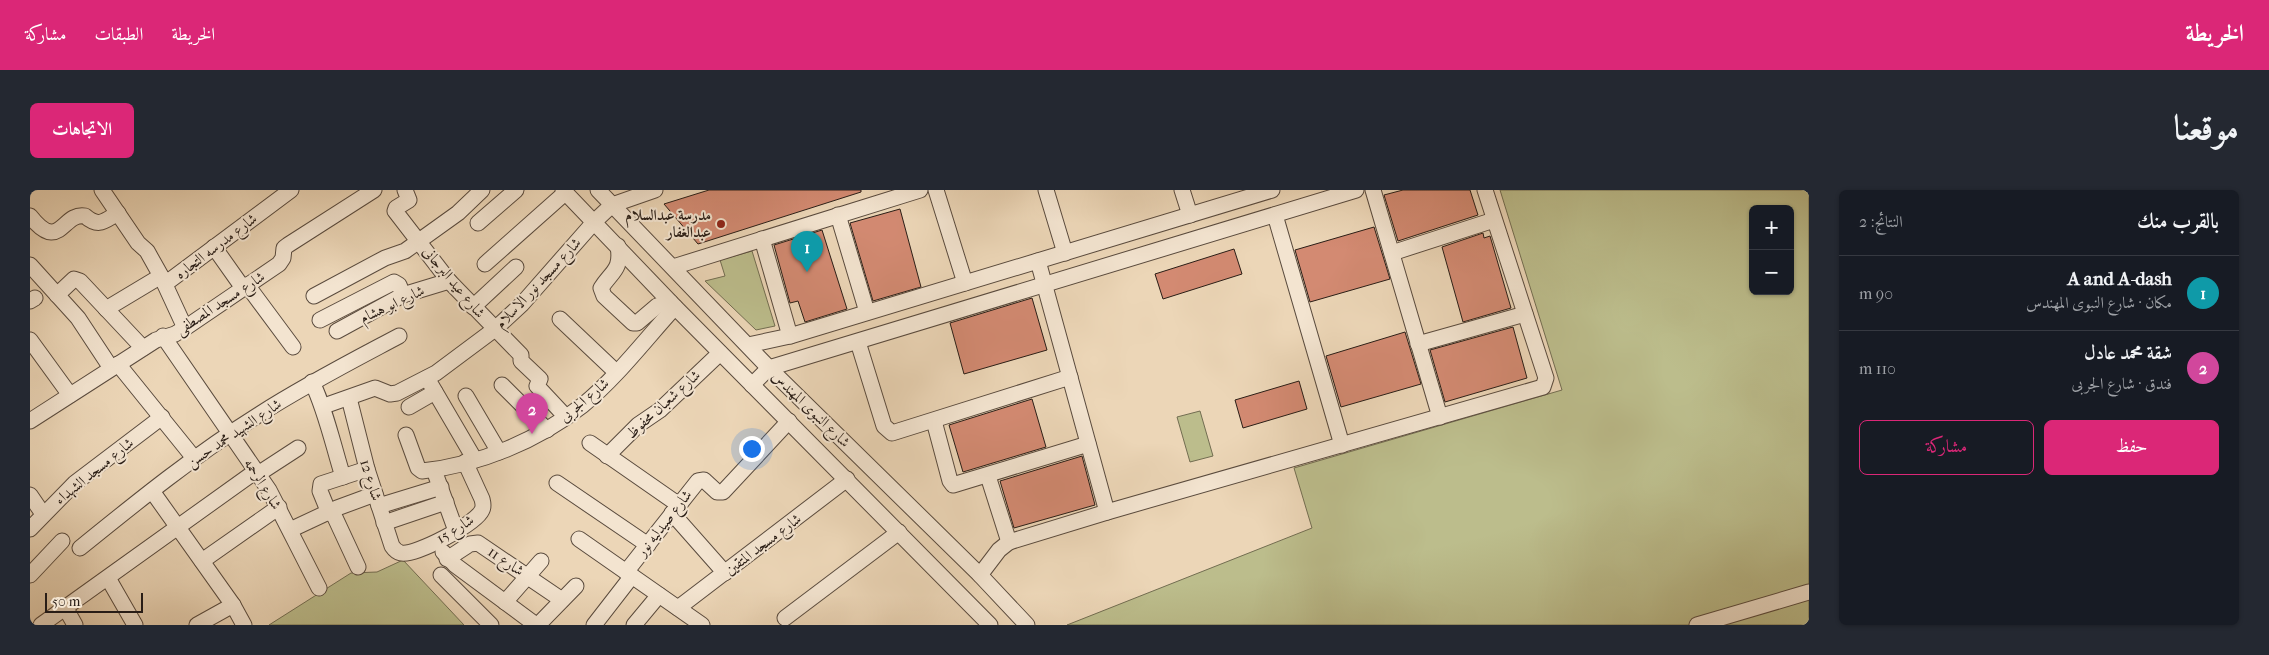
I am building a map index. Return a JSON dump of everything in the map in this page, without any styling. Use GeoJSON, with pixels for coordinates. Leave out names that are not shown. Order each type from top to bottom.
{"type":"FeatureCollection","features":[{"type":"Feature","properties":{"kind":"street"},"geometry":{"type":"LineString","coordinates":[[102,190],[138,243],[146,249],[163,280],[184,328]]}},
{"type":"Feature","properties":{"kind":"street","name":"شارع مدرسه التجاره"},"geometry":{"type":"LineString","coordinates":[[106,309],[163,280],[214,247],[291,190]]}},
{"type":"Feature","properties":{"kind":"street","name":"شارع مسجد المصطفى"},"geometry":{"type":"LineString","coordinates":[[30,421],[162,336],[175,334],[184,328],[282,261],[284,248],[352,196],[374,190]]}},
{"type":"Feature","properties":{"kind":"street","name":"شارع عيد البرجانى"},"geometry":{"type":"LineString","coordinates":[[405,190],[409,200],[396,208],[395,211],[449,281],[521,355],[521,361],[540,379],[537,386],[566,418]]}},
{"type":"Feature","properties":{"kind":"street"},"geometry":{"type":"LineString","coordinates":[[314,296],[385,258],[405,251],[458,213],[482,190]]}},
{"type":"Feature","properties":{"kind":"street"},"geometry":{"type":"LineString","coordinates":[[478,223],[516,190]]}},
{"type":"Feature","properties":{"kind":"street","name":"شارع النبوى المهندس"},"geometry":{"type":"LineString","coordinates":[[598,190],[769,368],[980,575],[1027,625]]}},
{"type":"Feature","properties":{"kind":"street"},"geometry":{"type":"LineString","coordinates":[[612,205],[655,190]]}},
{"type":"Feature","properties":{"kind":"street"},"geometry":{"type":"LineString","coordinates":[[673,266],[920,190]]}},
{"type":"Feature","properties":{"kind":"street"},"geometry":{"type":"LineString","coordinates":[[936,190],[965,283]]}},
{"type":"Feature","properties":{"kind":"street"},"geometry":{"type":"LineString","coordinates":[[1046,190],[1065,253]]}},
{"type":"Feature","properties":{"kind":"street"},"geometry":{"type":"LineString","coordinates":[[1182,190],[1190,215]]}},
{"type":"Feature","properties":{"kind":"street"},"geometry":{"type":"LineString","coordinates":[[748,345],[790,336],[1272,190]]}},
{"type":"Feature","properties":{"kind":"street"},"geometry":{"type":"LineString","coordinates":[[752,385],[769,368],[1356,190]]}},
{"type":"Feature","properties":{"kind":"street"},"geometry":{"type":"LineString","coordinates":[[1373,190],[1440,417]]}},
{"type":"Feature","properties":{"kind":"street"},"geometry":{"type":"LineString","coordinates":[[980,575],[999,550],[1009,542],[1107,512],[1440,417],[1545,384],[1546,378],[1485,190]]}},
{"type":"Feature","properties":{"kind":"street"},"geometry":{"type":"LineString","coordinates":[[485,264],[564,191]]}},
{"type":"Feature","properties":{"kind":"street","name":"شارع النبوى المهندس"},"geometry":{"type":"LineString","coordinates":[[564,191],[595,221],[672,305],[990,625]]}},
{"type":"Feature","properties":{"kind":"street","name":"شارع مسجد نور الاسلام"},"geometry":{"type":"LineString","coordinates":[[324,406],[374,388],[390,394],[397,393],[427,378],[495,329],[522,304],[595,221],[612,205]]}},
{"type":"Feature","properties":{"kind":"street"},"geometry":{"type":"LineString","coordinates":[[30,216],[39,228],[46,232],[54,232],[79,215],[85,216],[92,222],[99,223],[118,213]]}},
{"type":"Feature","properties":{"kind":"street"},"geometry":{"type":"LineString","coordinates":[[838,215],[866,312]]}},
{"type":"Feature","properties":{"kind":"street"},"geometry":{"type":"LineString","coordinates":[[1275,215],[1342,445]]}},
{"type":"Feature","properties":{"kind":"street"},"geometry":{"type":"LineString","coordinates":[[1392,253],[1494,220]]}},
{"type":"Feature","properties":{"kind":"street"},"geometry":{"type":"LineString","coordinates":[[762,239],[790,336]]}},
{"type":"Feature","properties":{"kind":"street"},"geometry":{"type":"LineString","coordinates":[[618,246],[619,263],[616,271],[601,288],[604,296],[633,323],[637,323],[657,306],[672,305]]}},
{"type":"Feature","properties":{"kind":"street"},"geometry":{"type":"LineString","coordinates":[[214,247],[293,347]]}},
{"type":"Feature","properties":{"kind":"street"},"geometry":{"type":"LineString","coordinates":[[1038,261],[1107,512]]}},
{"type":"Feature","properties":{"kind":"street"},"geometry":{"type":"LineString","coordinates":[[30,265],[78,318],[115,366],[162,418],[194,458]]}},
{"type":"Feature","properties":{"kind":"street"},"geometry":{"type":"LineString","coordinates":[[473,307],[516,267]]}},
{"type":"Feature","properties":{"kind":"street"},"geometry":{"type":"LineString","coordinates":[[58,295],[72,281],[77,279],[143,348]]}},
{"type":"Feature","properties":{"kind":"street","name":"شارع ابو هشام"},"geometry":{"type":"LineString","coordinates":[[337,331],[403,295],[449,281]]}},
{"type":"Feature","properties":{"kind":"street"},"geometry":{"type":"LineString","coordinates":[[320,320],[394,282],[398,285],[403,295]]}},
{"type":"Feature","properties":{"kind":"street","name":"شارع الجربى"},"geometry":{"type":"LineString","coordinates":[[434,470],[499,452],[547,430],[566,418],[584,404],[616,372],[672,305]]}},
{"type":"Feature","properties":{"kind":"street"},"geometry":{"type":"LineString","coordinates":[[1418,344],[1525,314]]}},
{"type":"Feature","properties":{"kind":"street"},"geometry":{"type":"LineString","coordinates":[[560,319],[616,372]]}},
{"type":"Feature","properties":{"kind":"street","name":"شارع الرحمه"},"geometry":{"type":"LineString","coordinates":[[162,336],[257,472],[279,508],[319,588]]}},
{"type":"Feature","properties":{"kind":"street","name":"شارع الشهيد محمد حسن"},"geometry":{"type":"LineString","coordinates":[[80,548],[194,458],[230,434],[312,382],[399,336]]}},
{"type":"Feature","properties":{"kind":"street"},"geometry":{"type":"LineString","coordinates":[[30,340],[70,395]]}},
{"type":"Feature","properties":{"kind":"street"},"geometry":{"type":"LineString","coordinates":[[858,342],[887,431],[897,433],[1070,377]]}},
{"type":"Feature","properties":{"kind":"street","name":"شارع شعبان محفوظ"},"geometry":{"type":"LineString","coordinates":[[607,456],[638,425],[660,410],[720,353]]}},
{"type":"Feature","properties":{"kind":"street"},"geometry":{"type":"LineString","coordinates":[[427,378],[470,461]]}},
{"type":"Feature","properties":{"kind":"street"},"geometry":{"type":"LineString","coordinates":[[312,382],[324,406],[324,415],[343,477]]}},
{"type":"Feature","properties":{"kind":"street"},"geometry":{"type":"LineString","coordinates":[[502,385],[547,430]]}},
{"type":"Feature","properties":{"kind":"street"},"geometry":{"type":"LineString","coordinates":[[409,407],[435,392]]}},
{"type":"Feature","properties":{"kind":"street"},"geometry":{"type":"LineString","coordinates":[[466,396],[499,452]]}},
{"type":"Feature","properties":{"kind":"street","name":"شارع 12"},"geometry":{"type":"LineString","coordinates":[[349,398],[367,469],[392,546],[400,553],[406,553]]}},
{"type":"Feature","properties":{"kind":"street","name":"شارع مسجد الشهداء"},"geometry":{"type":"LineString","coordinates":[[30,529],[75,483],[162,418]]}},
{"type":"Feature","properties":{"kind":"street","name":"شارع صيدليه نور"},"geometry":{"type":"LineString","coordinates":[[629,574],[648,545],[700,480],[704,480],[717,492],[723,492],[789,421]]}},
{"type":"Feature","properties":{"kind":"street"},"geometry":{"type":"LineString","coordinates":[[934,421],[951,484],[956,486],[1088,444]]}},
{"type":"Feature","properties":{"kind":"street"},"geometry":{"type":"LineString","coordinates":[[406,436],[420,470],[434,470],[456,531]]}},
{"type":"Feature","properties":{"kind":"street"},"geometry":{"type":"LineString","coordinates":[[590,443],[676,509],[725,572]]}},
{"type":"Feature","properties":{"kind":"street"},"geometry":{"type":"LineString","coordinates":[[41,625],[257,472],[298,448]]}},
{"type":"Feature","properties":{"kind":"street","name":"شارع 15"},"geometry":{"type":"LineString","coordinates":[[406,553],[439,541],[473,519],[483,508],[470,461]]}},
{"type":"Feature","properties":{"kind":"street"},"geometry":{"type":"LineString","coordinates":[[358,567],[320,488],[321,484],[367,469]]}},
{"type":"Feature","properties":{"kind":"street"},"geometry":{"type":"LineString","coordinates":[[988,476],[1009,542]]}},
{"type":"Feature","properties":{"kind":"street","name":"شارع مسجد المتقين"},"geometry":{"type":"LineString","coordinates":[[678,608],[847,479]]}},
{"type":"Feature","properties":{"kind":"street"},"geometry":{"type":"LineString","coordinates":[[556,483],[648,545]]}},
{"type":"Feature","properties":{"kind":"street"},"geometry":{"type":"LineString","coordinates":[[290,530],[331,512],[377,500],[441,487]]}},
{"type":"Feature","properties":{"kind":"street"},"geometry":{"type":"LineString","coordinates":[[152,491],[233,605],[244,625]]}},
{"type":"Feature","properties":{"kind":"street"},"geometry":{"type":"LineString","coordinates":[[30,495],[43,514]]}},
{"type":"Feature","properties":{"kind":"street"},"geometry":{"type":"LineString","coordinates":[[384,523],[446,502]]}},
{"type":"Feature","properties":{"kind":"street"},"geometry":{"type":"LineString","coordinates":[[202,561],[279,508]]}},
{"type":"Feature","properties":{"kind":"street"},"geometry":{"type":"LineString","coordinates":[[785,618],[899,532]]}},
{"type":"Feature","properties":{"kind":"street"},"geometry":{"type":"LineString","coordinates":[[579,539],[702,625]]}},
{"type":"Feature","properties":{"kind":"street"},"geometry":{"type":"LineString","coordinates":[[30,575],[62,541]]}},
{"type":"Feature","properties":{"kind":"street"},"geometry":{"type":"LineString","coordinates":[[439,541],[447,559],[537,625],[576,586]]}},
{"type":"Feature","properties":{"kind":"street","name":"شارع 11"},"geometry":{"type":"LineString","coordinates":[[447,559],[470,544],[478,543],[528,575],[562,600]]}},
{"type":"Feature","properties":{"kind":"street"},"geometry":{"type":"LineString","coordinates":[[504,602],[540,562]]}},
{"type":"Feature","properties":{"kind":"street"},"geometry":{"type":"LineString","coordinates":[[594,625],[629,574]]}},
{"type":"Feature","properties":{"kind":"street"},"geometry":{"type":"LineString","coordinates":[[441,575],[491,625]]}},
{"type":"Feature","properties":{"kind":"street"},"geometry":{"type":"LineString","coordinates":[[108,578],[135,625]]}},
{"type":"Feature","properties":{"kind":"street"},"geometry":{"type":"LineString","coordinates":[[1698,625],[1809,592]]}},
{"type":"Feature","properties":{"kind":"street"},"geometry":{"type":"LineString","coordinates":[[634,625],[659,595]]}},
{"type":"Feature","properties":{"kind":"street"},"geometry":{"type":"LineString","coordinates":[[197,625],[233,605]]}},
{"type":"Feature","properties":{"kind":"street"},"geometry":{"type":"LineString","coordinates":[[66,609],[75,625]]}},
{"type":"Feature","properties":{"kind":"green space"},"geometry":{"type":"Polygon","coordinates":[[[1500,190],[1809,190],[1809,625],[1067,625],[1312,528],[1294,468],[1562,390],[1500,190]]]}},
{"type":"Feature","properties":{"kind":"green space"},"geometry":{"type":"Polygon","coordinates":[[[752,251],[775,326],[756,330],[705,281],[725,276],[720,260],[752,251]]]}},
{"type":"Feature","properties":{"kind":"green space"},"geometry":{"type":"Polygon","coordinates":[[[1200,411],[1213,456],[1190,462],[1177,417],[1200,411]]]}},
{"type":"Feature","properties":{"kind":"green space"},"geometry":{"type":"Polygon","coordinates":[[[403,560],[464,625],[269,625],[351,573],[377,572],[403,560]]]}},
{"type":"Feature","properties":{"kind":"building","name":"مدرسة عبدالسلام عبدالغفار"},"geometry":{"type":"Polygon","coordinates":[[[709,190],[861,190],[861,192],[698,244],[664,204],[709,190]]]}},
{"type":"Feature","properties":{"kind":"building"},"geometry":{"type":"Polygon","coordinates":[[[1403,190],[1470,190],[1478,215],[1398,241],[1384,195],[1403,190]]]}},
{"type":"Feature","properties":{"kind":"building"},"geometry":{"type":"Polygon","coordinates":[[[900,209],[921,287],[873,301],[850,223],[900,209]]]}},
{"type":"Feature","properties":{"kind":"building"},"geometry":{"type":"Polygon","coordinates":[[[1374,227],[1390,279],[1310,302],[1295,250],[1374,227]]]}},
{"type":"Feature","properties":{"kind":"building"},"geometry":{"type":"Polygon","coordinates":[[[822,230],[847,309],[805,322],[798,301],[790,303],[774,245],[822,230]]]}},
{"type":"Feature","properties":{"kind":"building"},"geometry":{"type":"Polygon","coordinates":[[[1483,233],[1484,238],[1490,236],[1511,308],[1463,322],[1442,247],[1483,233]]]}},
{"type":"Feature","properties":{"kind":"building"},"geometry":{"type":"Polygon","coordinates":[[[1234,249],[1242,274],[1163,299],[1155,274],[1234,249]]]}},
{"type":"Feature","properties":{"kind":"building"},"geometry":{"type":"Polygon","coordinates":[[[1032,298],[1047,350],[964,374],[950,323],[1032,298]]]}},
{"type":"Feature","properties":{"kind":"building"},"geometry":{"type":"Polygon","coordinates":[[[1513,327],[1527,378],[1445,402],[1430,350],[1513,327]]]}},
{"type":"Feature","properties":{"kind":"building"},"geometry":{"type":"Polygon","coordinates":[[[1405,332],[1421,384],[1341,407],[1326,356],[1405,332]]]}},
{"type":"Feature","properties":{"kind":"building"},"geometry":{"type":"Polygon","coordinates":[[[1299,381],[1307,409],[1243,428],[1235,400],[1299,381]]]}},
{"type":"Feature","properties":{"kind":"building"},"geometry":{"type":"Polygon","coordinates":[[[1032,399],[1046,447],[963,472],[949,425],[1032,399]]]}},
{"type":"Feature","properties":{"kind":"building"},"geometry":{"type":"Polygon","coordinates":[[[1082,456],[1095,505],[1014,528],[1000,481],[1082,456]]]}},
{"type":"Feature","properties":{"kind":"place","name":"مدرسة عبدالسلام عبدالغفار"},"geometry":{"type":"Point","coordinates":[721,224]}},
{"type":"Feature","properties":{"kind":"place","name":"A and A-dash"},"geometry":{"type":"Point","coordinates":[807,272]}},
{"type":"Feature","properties":{"kind":"place","name":"شقة محمد عادل"},"geometry":{"type":"Point","coordinates":[532,434]}}]}
